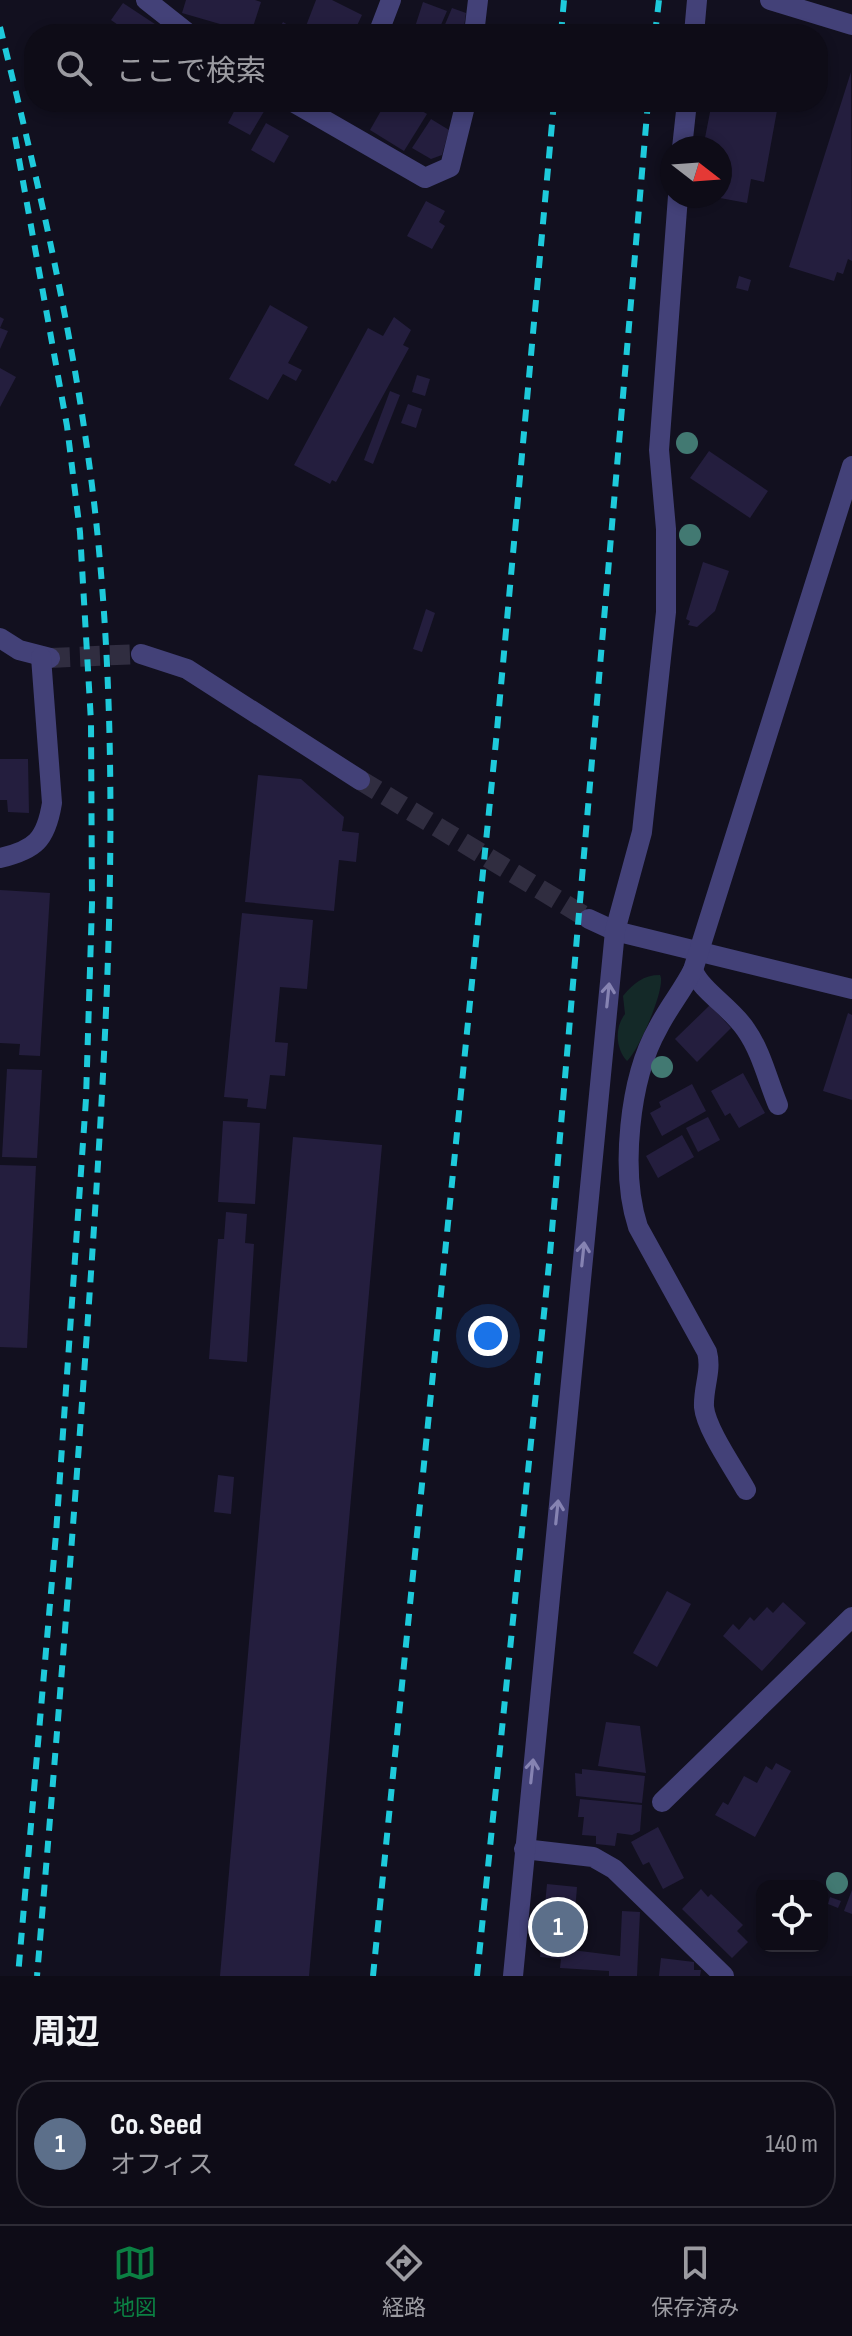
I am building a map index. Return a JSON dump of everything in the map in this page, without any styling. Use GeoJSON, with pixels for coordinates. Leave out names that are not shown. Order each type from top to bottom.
{"type":"FeatureCollection","features":[{"type":"Feature","properties":{"kind":"street"},"geometry":{"type":"LineString","coordinates":[[146,0],[176,24]]}},
{"type":"Feature","properties":{"kind":"street"},"geometry":{"type":"LineString","coordinates":[[382,24],[391,0]]}},
{"type":"Feature","properties":{"kind":"street"},"geometry":{"type":"LineString","coordinates":[[475,24],[478,0]]}},
{"type":"Feature","properties":{"kind":"street"},"geometry":{"type":"LineString","coordinates":[[695,24],[697,0]]}},
{"type":"Feature","properties":{"kind":"street"},"geometry":{"type":"LineString","coordinates":[[770,0],[852,25]]}},
{"type":"Feature","properties":{"kind":"street"},"geometry":{"type":"LineString","coordinates":[[310,112],[425,178],[450,167],[464,112]]}},
{"type":"Feature","properties":{"kind":"street"},"geometry":{"type":"LineString","coordinates":[[683,136],[686,112]]}},
{"type":"Feature","properties":{"kind":"street"},"geometry":{"type":"LineString","coordinates":[[513,1976],[615,931],[642,832],[666,612],[666,529],[659,450],[677,208]]}},
{"type":"Feature","properties":{"kind":"street"},"geometry":{"type":"LineString","coordinates":[[746,1490],[706,1416],[705,1392],[711,1366],[707,1352],[638,1227],[630,1190],[630,1126],[635,1095],[657,1029],[695,961],[852,466]]}},
{"type":"Feature","properties":{"kind":"street"},"geometry":{"type":"LineString","coordinates":[[0,638],[46,658],[51,788],[49,825],[26,852],[0,858]]}},
{"type":"Feature","properties":{"kind":"street"},"geometry":{"type":"LineString","coordinates":[[141,654],[187,669],[360,780]]}},
{"type":"Feature","properties":{"kind":"street"},"geometry":{"type":"LineString","coordinates":[[589,919],[695,961],[852,989]]}},
{"type":"Feature","properties":{"kind":"street"},"geometry":{"type":"LineString","coordinates":[[695,961],[697,981],[723,1001],[748,1031],[778,1105]]}},
{"type":"Feature","properties":{"kind":"street"},"geometry":{"type":"LineString","coordinates":[[662,1802],[852,1617]]}},
{"type":"Feature","properties":{"kind":"street"},"geometry":{"type":"LineString","coordinates":[[524,1849],[593,1857],[614,1869],[724,1976]]}},
{"type":"Feature","properties":{"kind":"green space"},"geometry":{"type":"Polygon","coordinates":[[[660,975],[659,992],[650,1019],[627,1061],[620,1051],[618,1038],[625,1014],[623,996],[639,981],[660,975]]]}},
{"type":"Feature","properties":{"kind":"building"},"geometry":{"type":"Polygon","coordinates":[[[186,0],[261,2],[254,24],[220,24],[182,13],[186,0]]]}},
{"type":"Feature","properties":{"kind":"building"},"geometry":{"type":"Polygon","coordinates":[[[316,0],[332,0],[362,15],[358,24],[307,24],[316,0]]]}},
{"type":"Feature","properties":{"kind":"building"},"geometry":{"type":"Polygon","coordinates":[[[423,2],[447,11],[441,24],[416,24],[423,2]]]}},
{"type":"Feature","properties":{"kind":"building"},"geometry":{"type":"Polygon","coordinates":[[[123,3],[155,24],[117,24],[111,20],[123,3]]]}},
{"type":"Feature","properties":{"kind":"building"},"geometry":{"type":"Polygon","coordinates":[[[452,8],[466,13],[464,24],[445,24],[452,8]]]}},
{"type":"Feature","properties":{"kind":"building"},"geometry":{"type":"Polygon","coordinates":[[[851,72],[852,261],[848,259],[843,274],[837,272],[834,281],[789,267],[851,72]]]}},
{"type":"Feature","properties":{"kind":"building"},"geometry":{"type":"Polygon","coordinates":[[[234,112],[264,112],[250,135],[228,123],[234,112]]]}},
{"type":"Feature","properties":{"kind":"building"},"geometry":{"type":"Polygon","coordinates":[[[380,112],[427,114],[404,151],[370,130],[380,112]]]}},
{"type":"Feature","properties":{"kind":"building"},"geometry":{"type":"Polygon","coordinates":[[[710,112],[777,112],[764,182],[751,179],[747,203],[732,200],[732,136],[705,136],[710,112]]]}},
{"type":"Feature","properties":{"kind":"building"},"geometry":{"type":"Polygon","coordinates":[[[431,119],[449,130],[442,155],[431,159],[412,148],[431,119]]]}},
{"type":"Feature","properties":{"kind":"building"},"geometry":{"type":"Polygon","coordinates":[[[266,123],[289,136],[274,163],[251,150],[266,123]]]}},
{"type":"Feature","properties":{"kind":"building"},"geometry":{"type":"Polygon","coordinates":[[[426,201],[445,211],[439,222],[445,226],[432,249],[407,236],[426,201]]]}},
{"type":"Feature","properties":{"kind":"building"},"geometry":{"type":"Polygon","coordinates":[[[739,276],[751,280],[748,291],[736,288],[739,276]]]}},
{"type":"Feature","properties":{"kind":"building"},"geometry":{"type":"Polygon","coordinates":[[[270,305],[308,327],[288,363],[302,370],[296,381],[283,374],[268,400],[229,379],[270,305]]]}},
{"type":"Feature","properties":{"kind":"building"},"geometry":{"type":"Polygon","coordinates":[[[394,317],[411,330],[403,345],[409,348],[336,482],[332,480],[330,484],[294,465],[368,328],[383,336],[394,317]]]}},
{"type":"Feature","properties":{"kind":"building"},"geometry":{"type":"Polygon","coordinates":[[[0,328],[8,331],[0,349],[0,328]]]}},
{"type":"Feature","properties":{"kind":"building"},"geometry":{"type":"Polygon","coordinates":[[[0,368],[16,377],[0,407],[0,368]]]}},
{"type":"Feature","properties":{"kind":"building"},"geometry":{"type":"Polygon","coordinates":[[[417,375],[430,379],[425,396],[412,392],[417,375]]]}},
{"type":"Feature","properties":{"kind":"building"},"geometry":{"type":"Polygon","coordinates":[[[390,391],[400,395],[373,464],[364,460],[390,391]]]}},
{"type":"Feature","properties":{"kind":"building"},"geometry":{"type":"Polygon","coordinates":[[[408,404],[422,409],[416,428],[401,423],[408,404]]]}},
{"type":"Feature","properties":{"kind":"building"},"geometry":{"type":"Polygon","coordinates":[[[709,451],[768,491],[750,518],[690,478],[709,451]]]}},
{"type":"Feature","properties":{"kind":"building"},"geometry":{"type":"Polygon","coordinates":[[[703,562],[729,571],[715,611],[697,627],[688,625],[690,621],[686,619],[703,562]]]}},
{"type":"Feature","properties":{"kind":"building"},"geometry":{"type":"Polygon","coordinates":[[[426,609],[435,613],[422,652],[413,649],[426,609]]]}},
{"type":"Feature","properties":{"kind":"building"},"geometry":{"type":"Polygon","coordinates":[[[0,759],[28,759],[29,813],[8,812],[7,800],[0,800],[0,759]]]}},
{"type":"Feature","properties":{"kind":"building"},"geometry":{"type":"Polygon","coordinates":[[[258,775],[301,779],[344,817],[342,831],[359,833],[356,862],[339,860],[334,911],[245,902],[258,775]]]}},
{"type":"Feature","properties":{"kind":"building"},"geometry":{"type":"Polygon","coordinates":[[[0,890],[50,893],[40,1056],[19,1055],[20,1044],[0,1043],[0,890]]]}},
{"type":"Feature","properties":{"kind":"building"},"geometry":{"type":"Polygon","coordinates":[[[242,913],[313,920],[307,989],[280,987],[275,1042],[288,1043],[285,1076],[270,1075],[266,1109],[247,1107],[248,1099],[224,1097],[242,913]]]}},
{"type":"Feature","properties":{"kind":"building"},"geometry":{"type":"Polygon","coordinates":[[[710,1005],[731,1028],[697,1062],[675,1039],[710,1005]]]}},
{"type":"Feature","properties":{"kind":"building"},"geometry":{"type":"Polygon","coordinates":[[[848,1013],[852,1015],[852,1100],[823,1091],[848,1013]]]}},
{"type":"Feature","properties":{"kind":"building"},"geometry":{"type":"Polygon","coordinates":[[[7,1069],[42,1070],[37,1158],[2,1157],[7,1069]]]}},
{"type":"Feature","properties":{"kind":"building"},"geometry":{"type":"Polygon","coordinates":[[[743,1073],[765,1113],[739,1128],[730,1113],[725,1116],[711,1091],[743,1073]]]}},
{"type":"Feature","properties":{"kind":"building"},"geometry":{"type":"Polygon","coordinates":[[[692,1084],[706,1111],[662,1136],[650,1113],[661,1107],[659,1102],[692,1084]]]}},
{"type":"Feature","properties":{"kind":"building"},"geometry":{"type":"Polygon","coordinates":[[[708,1117],[720,1140],[698,1152],[686,1128],[708,1117]]]}},
{"type":"Feature","properties":{"kind":"building"},"geometry":{"type":"Polygon","coordinates":[[[223,1121],[260,1123],[255,1204],[218,1202],[223,1121]]]}},
{"type":"Feature","properties":{"kind":"building"},"geometry":{"type":"Polygon","coordinates":[[[682,1135],[694,1157],[658,1178],[646,1156],[682,1135]]]}},
{"type":"Feature","properties":{"kind":"building"},"geometry":{"type":"Polygon","coordinates":[[[293,1137],[382,1145],[309,1976],[220,1976],[293,1137]]]}},
{"type":"Feature","properties":{"kind":"building"},"geometry":{"type":"Polygon","coordinates":[[[0,1165],[36,1166],[27,1348],[0,1347],[0,1165]]]}},
{"type":"Feature","properties":{"kind":"building"},"geometry":{"type":"Polygon","coordinates":[[[226,1212],[247,1214],[245,1243],[254,1244],[247,1362],[209,1359],[218,1239],[224,1239],[226,1212]]]}},
{"type":"Feature","properties":{"kind":"building"},"geometry":{"type":"Polygon","coordinates":[[[218,1475],[234,1477],[231,1514],[214,1512],[218,1475]]]}},
{"type":"Feature","properties":{"kind":"building"},"geometry":{"type":"Polygon","coordinates":[[[667,1591],[691,1604],[657,1667],[633,1653],[667,1591]]]}},
{"type":"Feature","properties":{"kind":"building"},"geometry":{"type":"Polygon","coordinates":[[[783,1602],[806,1623],[762,1671],[723,1636],[733,1624],[739,1630],[750,1617],[754,1621],[767,1607],[773,1613],[783,1602]]]}},
{"type":"Feature","properties":{"kind":"building"},"geometry":{"type":"Polygon","coordinates":[[[606,1722],[640,1726],[646,1773],[598,1766],[606,1722]]]}},
{"type":"Feature","properties":{"kind":"building"},"geometry":{"type":"Polygon","coordinates":[[[776,1763],[791,1771],[755,1837],[715,1815],[723,1802],[728,1805],[744,1776],[757,1783],[766,1766],[772,1770],[776,1763]]]}},
{"type":"Feature","properties":{"kind":"building"},"geometry":{"type":"Polygon","coordinates":[[[582,1769],[645,1776],[642,1803],[576,1796],[575,1773],[582,1774],[582,1769]]]}},
{"type":"Feature","properties":{"kind":"building"},"geometry":{"type":"Polygon","coordinates":[[[580,1799],[642,1805],[640,1831],[632,1835],[617,1833],[615,1846],[596,1844],[596,1836],[582,1835],[584,1817],[578,1817],[580,1799]]]}},
{"type":"Feature","properties":{"kind":"building"},"geometry":{"type":"Polygon","coordinates":[[[658,1827],[684,1878],[663,1889],[649,1862],[643,1865],[631,1842],[658,1827]]]}},
{"type":"Feature","properties":{"kind":"building"},"geometry":{"type":"Polygon","coordinates":[[[547,1884],[577,1887],[572,1950],[620,1956],[622,1911],[640,1912],[637,1976],[609,1976],[609,1971],[560,1968],[561,1959],[540,1957],[547,1884]]]}},
{"type":"Feature","properties":{"kind":"building"},"geometry":{"type":"Polygon","coordinates":[[[701,1889],[708,1897],[711,1894],[743,1925],[737,1931],[748,1942],[732,1958],[682,1909],[701,1889]]]}},
{"type":"Feature","properties":{"kind":"building"},"geometry":{"type":"Polygon","coordinates":[[[852,1890],[852,1914],[844,1911],[852,1890]]]}},
{"type":"Feature","properties":{"kind":"building"},"geometry":{"type":"Polygon","coordinates":[[[830,1897],[841,1901],[838,1908],[828,1904],[830,1897]]]}},
{"type":"Feature","properties":{"kind":"building"},"geometry":{"type":"Polygon","coordinates":[[[661,1958],[694,1962],[694,1970],[701,1970],[700,1976],[659,1976],[661,1958]]]}},
{"type":"Feature","properties":{"kind":"tunnel"},"geometry":{"type":"LineString","coordinates":[[50,658],[141,654]]}},
{"type":"Feature","properties":{"kind":"tunnel"},"geometry":{"type":"LineString","coordinates":[[360,780],[589,919]]}},
{"type":"Feature","properties":{"kind":"railway"},"geometry":{"type":"LineString","coordinates":[[562,24],[564,0]]}},
{"type":"Feature","properties":{"kind":"railway"},"geometry":{"type":"LineString","coordinates":[[656,24],[659,0]]}},
{"type":"Feature","properties":{"kind":"railway"},"geometry":{"type":"LineString","coordinates":[[0,27],[56,272],[79,395],[96,520],[109,704],[110,889],[98,1166],[37,1976]]}},
{"type":"Feature","properties":{"kind":"railway"},"geometry":{"type":"LineString","coordinates":[[373,1976],[496,741],[553,112]]}},
{"type":"Feature","properties":{"kind":"railway"},"geometry":{"type":"LineString","coordinates":[[477,1976],[550,1254],[647,112]]}},
{"type":"Feature","properties":{"kind":"railway"},"geometry":{"type":"LineString","coordinates":[[15,137],[67,426],[80,532],[91,722],[92,904],[86,1099],[56,1534],[18,1976]]}},
{"type":"Feature","properties":{"kind":"place","name":"Co. Seed"},"geometry":{"type":"Point","coordinates":[558,1927]}}]}
